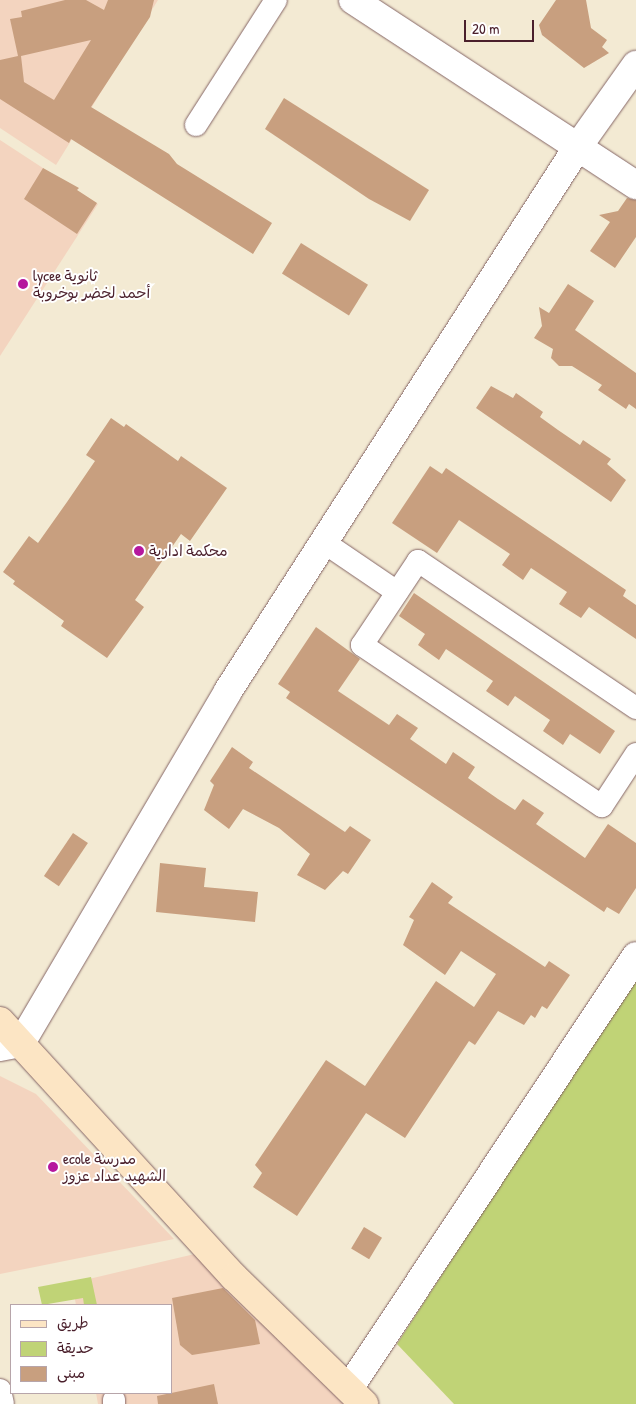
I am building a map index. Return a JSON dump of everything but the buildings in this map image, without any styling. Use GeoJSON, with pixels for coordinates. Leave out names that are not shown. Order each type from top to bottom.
{"type":"FeatureCollection","features":[{"type":"Feature","properties":{"kind":"main road"},"geometry":{"type":"LineString","coordinates":[[0,1021],[11,1045],[234,1277],[357,1396]]}},
{"type":"Feature","properties":{"kind":"street"},"geometry":{"type":"LineString","coordinates":[[196,125],[276,0]]}},
{"type":"Feature","properties":{"kind":"street"},"geometry":{"type":"LineString","coordinates":[[353,0],[636,185]]}},
{"type":"Feature","properties":{"kind":"street"},"geometry":{"type":"LineString","coordinates":[[11,1045],[228,691],[325,543],[577,148],[636,65]]}},
{"type":"Feature","properties":{"kind":"street"},"geometry":{"type":"LineString","coordinates":[[325,543],[398,592]]}},
{"type":"Feature","properties":{"kind":"street"},"geometry":{"type":"LineString","coordinates":[[636,708],[418,561],[362,645],[602,806],[636,754]]}},
{"type":"Feature","properties":{"kind":"street"},"geometry":{"type":"LineString","coordinates":[[357,1396],[636,956]]}},
{"type":"Feature","properties":{"kind":"street"},"geometry":{"type":"LineString","coordinates":[[0,1390],[3,1404]]}},
{"type":"Feature","properties":{"kind":"shaded area"},"geometry":{"type":"Polygon","coordinates":[[[0,0],[158,0],[56,165],[0,128],[0,0]]]}},
{"type":"Feature","properties":{"kind":"shaded area","name":"lycee ثانوية أحمد لخضر بوخروبة"},"geometry":{"type":"Polygon","coordinates":[[[0,140],[98,204],[0,356],[0,140]]]}},
{"type":"Feature","properties":{"kind":"shaded area","name":"ecole مدرسة الشهيد عداد عزوز"},"geometry":{"type":"Polygon","coordinates":[[[0,1076],[36,1094],[174,1239],[0,1274],[0,1076]]]}},
{"type":"Feature","properties":{"kind":"shaded area"},"geometry":{"type":"Polygon","coordinates":[[[220,1248],[372,1404],[98,1404],[96,1394],[172,1394],[172,1304],[76,1304],[72,1283],[220,1248]]]}},
{"type":"Feature","properties":{"kind":"green space"},"geometry":{"type":"Polygon","coordinates":[[[636,975],[636,1404],[454,1404],[397,1344],[636,975]]]}},
{"type":"Feature","properties":{"kind":"green space"},"geometry":{"type":"Polygon","coordinates":[[[91,1277],[97,1304],[84,1304],[83,1298],[42,1304],[38,1287],[91,1277]]]}},
{"type":"Feature","properties":{"kind":"place","name":"lycee ثانوية أحمد لخضر بوخروبة"},"geometry":{"type":"Point","coordinates":[23,284]}},
{"type":"Feature","properties":{"kind":"place","name":"محكمة ادارية"},"geometry":{"type":"Point","coordinates":[139,551]}},
{"type":"Feature","properties":{"kind":"place","name":"ecole مدرسة الشهيد عداد عزوز"},"geometry":{"type":"Point","coordinates":[53,1167]}}]}
